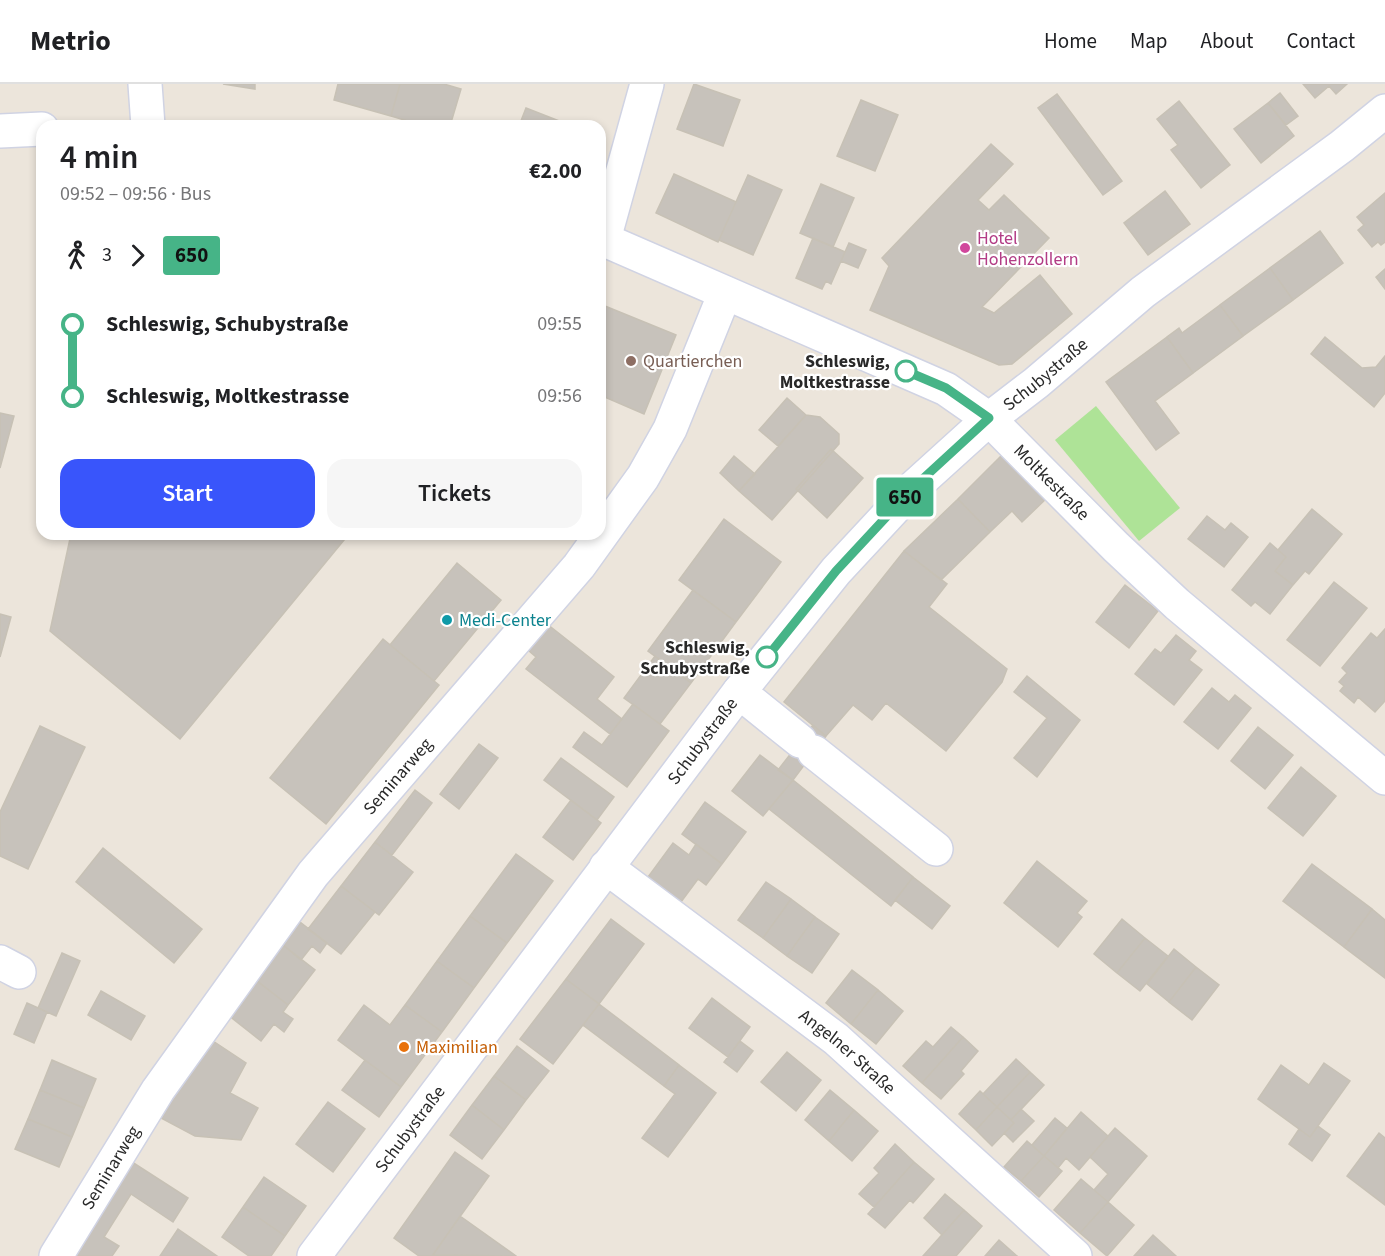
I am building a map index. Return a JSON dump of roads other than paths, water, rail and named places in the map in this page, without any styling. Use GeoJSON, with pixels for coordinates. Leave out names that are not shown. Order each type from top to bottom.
{"type":"FeatureCollection","features":[{"type":"Feature","properties":{"kind":"street"},"geometry":{"type":"LineString","coordinates":[[145,84],[148,120]]}},
{"type":"Feature","properties":{"kind":"street"},"geometry":{"type":"LineString","coordinates":[[606,225],[647,84]]}},
{"type":"Feature","properties":{"kind":"street","name":"Schubystraße"},"geometry":{"type":"LineString","coordinates":[[328,1251],[606,867],[739,692],[836,571],[915,486],[989,418],[1036,383],[1143,292],[1342,146],[1385,111]]}},
{"type":"Feature","properties":{"kind":"street"},"geometry":{"type":"LineString","coordinates":[[0,131],[36,129]]}},
{"type":"Feature","properties":{"kind":"street","name":"Moltkestraße"},"geometry":{"type":"LineString","coordinates":[[606,241],[946,388],[989,418],[1116,547],[1168,596],[1385,778]]}},
{"type":"Feature","properties":{"kind":"street","name":"Seminarweg"},"geometry":{"type":"LineString","coordinates":[[606,528],[643,477],[670,429],[725,293]]}},
{"type":"Feature","properties":{"kind":"street","name":"Seminarweg"},"geometry":{"type":"LineString","coordinates":[[56,1256],[158,1090],[313,874],[579,566],[598,540]]}},
{"type":"Feature","properties":{"kind":"street"},"geometry":{"type":"LineString","coordinates":[[739,692],[936,849]]}},
{"type":"Feature","properties":{"kind":"street","name":"Angelner Straße"},"geometry":{"type":"LineString","coordinates":[[606,867],[836,1039],[1075,1256]]}},
{"type":"Feature","properties":{"kind":"place","name":"Hotel Hohenzollern"},"geometry":{"type":"Point","coordinates":[965,248]}},
{"type":"Feature","properties":{"kind":"place","name":"Quartierchen"},"geometry":{"type":"Point","coordinates":[631,361]}},
{"type":"Feature","properties":{"kind":"place","name":"Schleswig, Moltkestrasse"},"geometry":{"type":"Point","coordinates":[906,371]}},
{"type":"Feature","properties":{"kind":"place","name":"Medi-Center"},"geometry":{"type":"Point","coordinates":[447,620]}},
{"type":"Feature","properties":{"kind":"place","name":"Schleswig, Schubystraße"},"geometry":{"type":"Point","coordinates":[767,657]}},
{"type":"Feature","properties":{"kind":"place","name":"Maximilian"},"geometry":{"type":"Point","coordinates":[404,1047]}}]}
